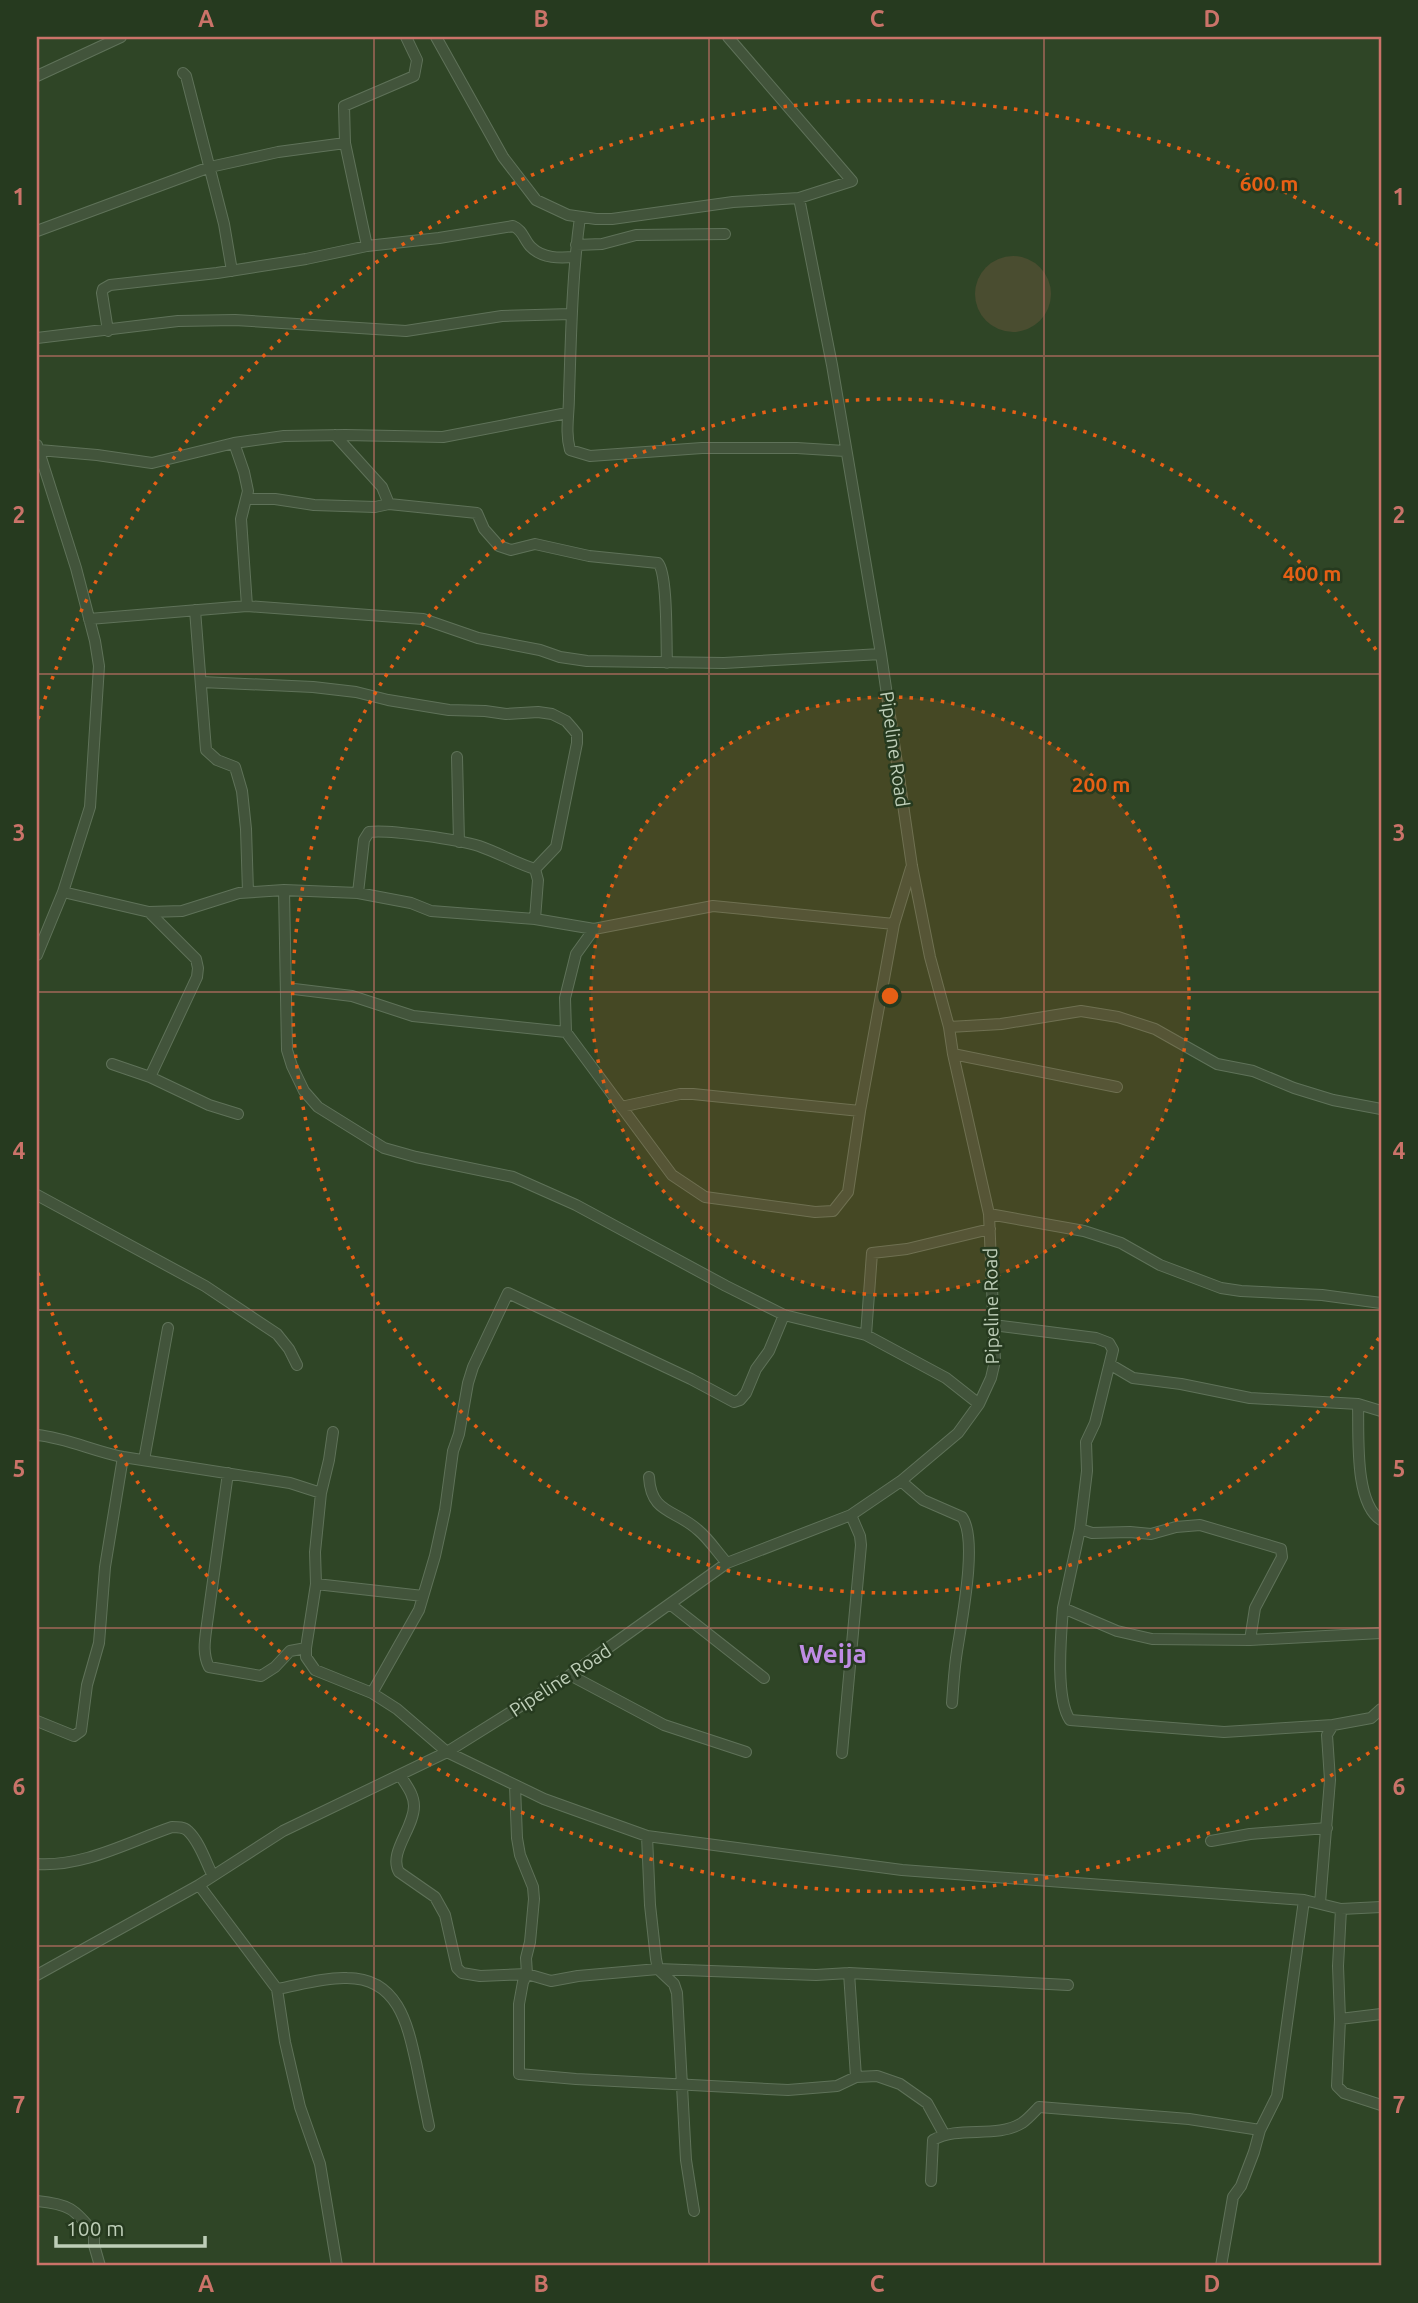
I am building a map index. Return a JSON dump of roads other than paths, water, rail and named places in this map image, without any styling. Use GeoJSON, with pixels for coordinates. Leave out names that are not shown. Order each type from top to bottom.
{"type":"FeatureCollection","features":[{"type":"Feature","properties":{"kind":"street"},"geometry":{"type":"LineString","coordinates":[[37,76],[121,37]]}},
{"type":"Feature","properties":{"kind":"street"},"geometry":{"type":"LineString","coordinates":[[367,246],[345,143],[344,106],[414,76],[417,60],[406,37]]}},
{"type":"Feature","properties":{"kind":"street"},"geometry":{"type":"LineString","coordinates":[[436,37],[503,157],[529,192],[546,206],[568,215],[612,219],[733,202],[799,198],[852,181],[728,37]]}},
{"type":"Feature","properties":{"kind":"street"},"geometry":{"type":"LineString","coordinates":[[183,73],[210,167],[232,271]]}},
{"type":"Feature","properties":{"kind":"street"},"geometry":{"type":"LineString","coordinates":[[37,231],[210,167],[278,152],[345,143]]}},
{"type":"Feature","properties":{"kind":"street","name":"Pipeline Road"},"geometry":{"type":"LineString","coordinates":[[37,1975],[199,1885],[283,1831],[447,1752],[570,1675],[727,1563],[851,1515],[901,1481],[958,1433],[979,1404],[991,1378],[995,1361],[989,1214],[912,866],[881,654],[832,365],[799,198]]}},
{"type":"Feature","properties":{"kind":"street"},"geometry":{"type":"LineString","coordinates":[[580,217],[571,314],[567,413],[567,440],[570,450],[590,456],[702,448],[845,451]]}},
{"type":"Feature","properties":{"kind":"street"},"geometry":{"type":"LineString","coordinates":[[108,331],[102,293],[105,287],[232,271],[367,246],[513,226],[519,228],[532,248],[545,256],[575,257]]}},
{"type":"Feature","properties":{"kind":"street"},"geometry":{"type":"LineString","coordinates":[[576,244],[601,244],[636,235],[725,234]]}},
{"type":"Feature","properties":{"kind":"street"},"geometry":{"type":"LineString","coordinates":[[37,338],[178,321],[235,320],[407,331],[502,316],[571,314]]}},
{"type":"Feature","properties":{"kind":"street"},"geometry":{"type":"LineString","coordinates":[[37,955],[63,892],[90,807],[99,666],[76,568],[38,447],[152,463],[234,443],[284,436],[443,437],[567,413]]}},
{"type":"Feature","properties":{"kind":"street"},"geometry":{"type":"LineString","coordinates":[[335,435],[383,487],[389,504]]}},
{"type":"Feature","properties":{"kind":"street"},"geometry":{"type":"LineString","coordinates":[[234,443],[247,482],[248,499],[241,519],[247,606]]}},
{"type":"Feature","properties":{"kind":"street"},"geometry":{"type":"LineString","coordinates":[[248,499],[275,499],[314,505],[375,507],[389,504],[477,513],[484,529],[499,546],[511,550],[536,544],[589,556],[658,563],[664,582],[667,663]]}},
{"type":"Feature","properties":{"kind":"street"},"geometry":{"type":"LineString","coordinates":[[89,619],[247,606],[423,619],[468,635],[575,660],[724,663],[881,654]]}},
{"type":"Feature","properties":{"kind":"street"},"geometry":{"type":"LineString","coordinates":[[195,610],[206,750],[217,760],[235,766],[242,791],[246,829],[248,892]]}},
{"type":"Feature","properties":{"kind":"street"},"geometry":{"type":"LineString","coordinates":[[201,682],[313,687],[356,692],[449,710],[506,714],[538,712],[552,714],[566,721],[577,734],[577,743],[560,835],[552,853],[535,869]]}},
{"type":"Feature","properties":{"kind":"street"},"geometry":{"type":"LineString","coordinates":[[457,757],[459,842]]}},
{"type":"Feature","properties":{"kind":"street"},"geometry":{"type":"LineString","coordinates":[[358,893],[364,840],[369,832],[475,845],[502,855],[514,863],[535,869]]}},
{"type":"Feature","properties":{"kind":"street"},"geometry":{"type":"LineString","coordinates":[[594,929],[576,954],[565,998],[566,1032],[672,1175],[705,1197],[814,1212],[833,1211],[848,1192],[894,924],[912,866]]}},
{"type":"Feature","properties":{"kind":"street"},"geometry":{"type":"LineString","coordinates":[[534,919],[538,880],[535,869]]}},
{"type":"Feature","properties":{"kind":"street"},"geometry":{"type":"LineString","coordinates":[[63,892],[149,912],[182,911],[248,892],[284,890],[358,893],[411,903],[431,911],[534,919],[594,929],[713,906],[894,924]]}},
{"type":"Feature","properties":{"kind":"street"},"geometry":{"type":"LineString","coordinates":[[284,890],[287,1050],[304,1091],[318,1107],[384,1148],[513,1177],[576,1205],[783,1315],[866,1335],[946,1378],[979,1404]]}},
{"type":"Feature","properties":{"kind":"street"},"geometry":{"type":"LineString","coordinates":[[149,912],[196,959],[198,968],[197,977],[150,1077]]}},
{"type":"Feature","properties":{"kind":"street"},"geometry":{"type":"LineString","coordinates":[[286,988],[352,996],[413,1016],[566,1032]]}},
{"type":"Feature","properties":{"kind":"street"},"geometry":{"type":"LineString","coordinates":[[949,1027],[1001,1024],[1081,1011],[1118,1017],[1155,1029],[1217,1064],[1253,1071],[1333,1100],[1381,1109]]}},
{"type":"Feature","properties":{"kind":"street"},"geometry":{"type":"LineString","coordinates":[[953,1054],[1117,1087]]}},
{"type":"Feature","properties":{"kind":"street"},"geometry":{"type":"LineString","coordinates":[[112,1065],[150,1077],[209,1105],[238,1114]]}},
{"type":"Feature","properties":{"kind":"street"},"geometry":{"type":"LineString","coordinates":[[621,1107],[680,1094],[693,1094],[860,1111]]}},
{"type":"Feature","properties":{"kind":"street"},"geometry":{"type":"LineString","coordinates":[[37,1195],[205,1286],[277,1334],[297,1365]]}},
{"type":"Feature","properties":{"kind":"street"},"geometry":{"type":"LineString","coordinates":[[989,1214],[1093,1233],[1121,1243],[1160,1265],[1221,1288],[1322,1295],[1381,1303]]}},
{"type":"Feature","properties":{"kind":"street"},"geometry":{"type":"LineString","coordinates":[[866,1335],[872,1253],[907,1249],[990,1230]]}},
{"type":"Feature","properties":{"kind":"street"},"geometry":{"type":"LineString","coordinates":[[372,1693],[419,1610],[435,1556],[453,1451],[459,1434],[472,1367],[508,1293],[734,1402],[746,1393],[756,1369],[769,1351],[783,1315]]}},
{"type":"Feature","properties":{"kind":"street"},"geometry":{"type":"LineString","coordinates":[[993,1325],[1096,1338],[1109,1343],[1113,1350],[1095,1423],[1086,1442],[1087,1471],[1080,1529],[1063,1608],[1060,1671],[1066,1713],[1070,1720],[1224,1731],[1334,1726],[1371,1718],[1381,1709]]}},
{"type":"Feature","properties":{"kind":"street"},"geometry":{"type":"LineString","coordinates":[[144,1460],[167,1328]]}},
{"type":"Feature","properties":{"kind":"street"},"geometry":{"type":"LineString","coordinates":[[1111,1365],[1133,1378],[1181,1384],[1250,1398],[1358,1404],[1381,1411]]}},
{"type":"Feature","properties":{"kind":"street"},"geometry":{"type":"LineString","coordinates":[[1358,1404],[1362,1488],[1366,1502],[1381,1520]]}},
{"type":"Feature","properties":{"kind":"street"},"geometry":{"type":"LineString","coordinates":[[333,1432],[321,1493],[315,1552],[316,1584],[306,1657],[315,1670],[372,1693],[397,1709],[447,1752],[515,1786],[647,1836],[902,1870],[1304,1900],[1341,1909],[1381,1907]]}},
{"type":"Feature","properties":{"kind":"street"},"geometry":{"type":"LineString","coordinates":[[37,1435],[54,1437],[103,1453],[290,1483],[321,1493]]}},
{"type":"Feature","properties":{"kind":"street"},"geometry":{"type":"LineString","coordinates":[[37,1720],[74,1736],[81,1731],[87,1685],[99,1643],[104,1567],[123,1457]]}},
{"type":"Feature","properties":{"kind":"street"},"geometry":{"type":"LineString","coordinates":[[228,1473],[204,1649],[206,1661],[209,1667],[261,1676],[275,1667],[290,1651],[306,1648]]}},
{"type":"Feature","properties":{"kind":"street"},"geometry":{"type":"LineString","coordinates":[[649,1477],[655,1502],[698,1529],[727,1563]]}},
{"type":"Feature","properties":{"kind":"street"},"geometry":{"type":"LineString","coordinates":[[901,1481],[923,1500],[962,1517],[967,1528],[968,1579],[952,1703]]}},
{"type":"Feature","properties":{"kind":"street"},"geometry":{"type":"LineString","coordinates":[[842,1753],[861,1545],[851,1515]]}},
{"type":"Feature","properties":{"kind":"street"},"geometry":{"type":"LineString","coordinates":[[1080,1529],[1092,1533],[1151,1534],[1176,1527],[1200,1525],[1281,1549],[1282,1557],[1255,1608],[1250,1640]]}},
{"type":"Feature","properties":{"kind":"street"},"geometry":{"type":"LineString","coordinates":[[316,1584],[423,1596]]}},
{"type":"Feature","properties":{"kind":"street"},"geometry":{"type":"LineString","coordinates":[[670,1604],[764,1678]]}},
{"type":"Feature","properties":{"kind":"street"},"geometry":{"type":"LineString","coordinates":[[1063,1608],[1117,1630],[1152,1639],[1250,1640],[1381,1633]]}},
{"type":"Feature","properties":{"kind":"street"},"geometry":{"type":"LineString","coordinates":[[570,1675],[664,1725],[746,1752]]}},
{"type":"Feature","properties":{"kind":"street"},"geometry":{"type":"LineString","coordinates":[[1320,1903],[1331,1768],[1327,1735],[1334,1726]]}},
{"type":"Feature","properties":{"kind":"street"},"geometry":{"type":"LineString","coordinates":[[400,1775],[411,1793],[414,1806],[412,1822],[396,1855],[396,1867],[399,1872],[435,1897],[446,1915],[457,1968],[462,1973],[480,1976],[527,1974],[551,1981],[658,1969],[816,1975],[849,1973],[1068,1985]]}},
{"type":"Feature","properties":{"kind":"street"},"geometry":{"type":"LineString","coordinates":[[515,1786],[517,1838],[520,1855],[533,1887],[534,1899],[526,1958],[527,1974],[519,2004],[519,2074],[788,2090],[836,2085],[856,2077],[877,2076],[900,2084],[927,2103],[944,2134]]}},
{"type":"Feature","properties":{"kind":"street"},"geometry":{"type":"LineString","coordinates":[[37,1864],[54,1866],[75,1862],[172,1827],[188,1831],[213,1876]]}},
{"type":"Feature","properties":{"kind":"street"},"geometry":{"type":"LineString","coordinates":[[1211,1841],[1250,1833],[1327,1828]]}},
{"type":"Feature","properties":{"kind":"street"},"geometry":{"type":"LineString","coordinates":[[647,1836],[650,1905],[658,1969],[674,1984],[677,1993],[686,2160],[694,2211]]}},
{"type":"Feature","properties":{"kind":"street"},"geometry":{"type":"LineString","coordinates":[[199,1885],[277,1989],[285,2042],[300,2106],[320,2164],[337,2266]]}},
{"type":"Feature","properties":{"kind":"street"},"geometry":{"type":"LineString","coordinates":[[1221,2266],[1233,2197],[1241,2186],[1260,2130],[1277,2096],[1304,1900]]}},
{"type":"Feature","properties":{"kind":"street"},"geometry":{"type":"LineString","coordinates":[[1341,1909],[1337,2086],[1344,2093],[1381,2105]]}},
{"type":"Feature","properties":{"kind":"street"},"geometry":{"type":"LineString","coordinates":[[849,1973],[856,2077]]}},
{"type":"Feature","properties":{"kind":"street"},"geometry":{"type":"LineString","coordinates":[[277,1989],[345,1977],[363,1979],[390,1996],[407,2024],[429,2126]]}},
{"type":"Feature","properties":{"kind":"street"},"geometry":{"type":"LineString","coordinates":[[1340,2019],[1381,2014]]}},
{"type":"Feature","properties":{"kind":"street"},"geometry":{"type":"LineString","coordinates":[[932,2181],[933,2140],[944,2134],[1009,2129],[1023,2122],[1039,2107],[1189,2119],[1260,2130]]}},
{"type":"Feature","properties":{"kind":"street"},"geometry":{"type":"LineString","coordinates":[[37,2201],[69,2207],[78,2212],[94,2233],[94,2245],[100,2266]]}},
{"type":"Feature","properties":{"kind":"district","name":"Weija"},"geometry":{"type":"Point","coordinates":[833,1654]}}]}
